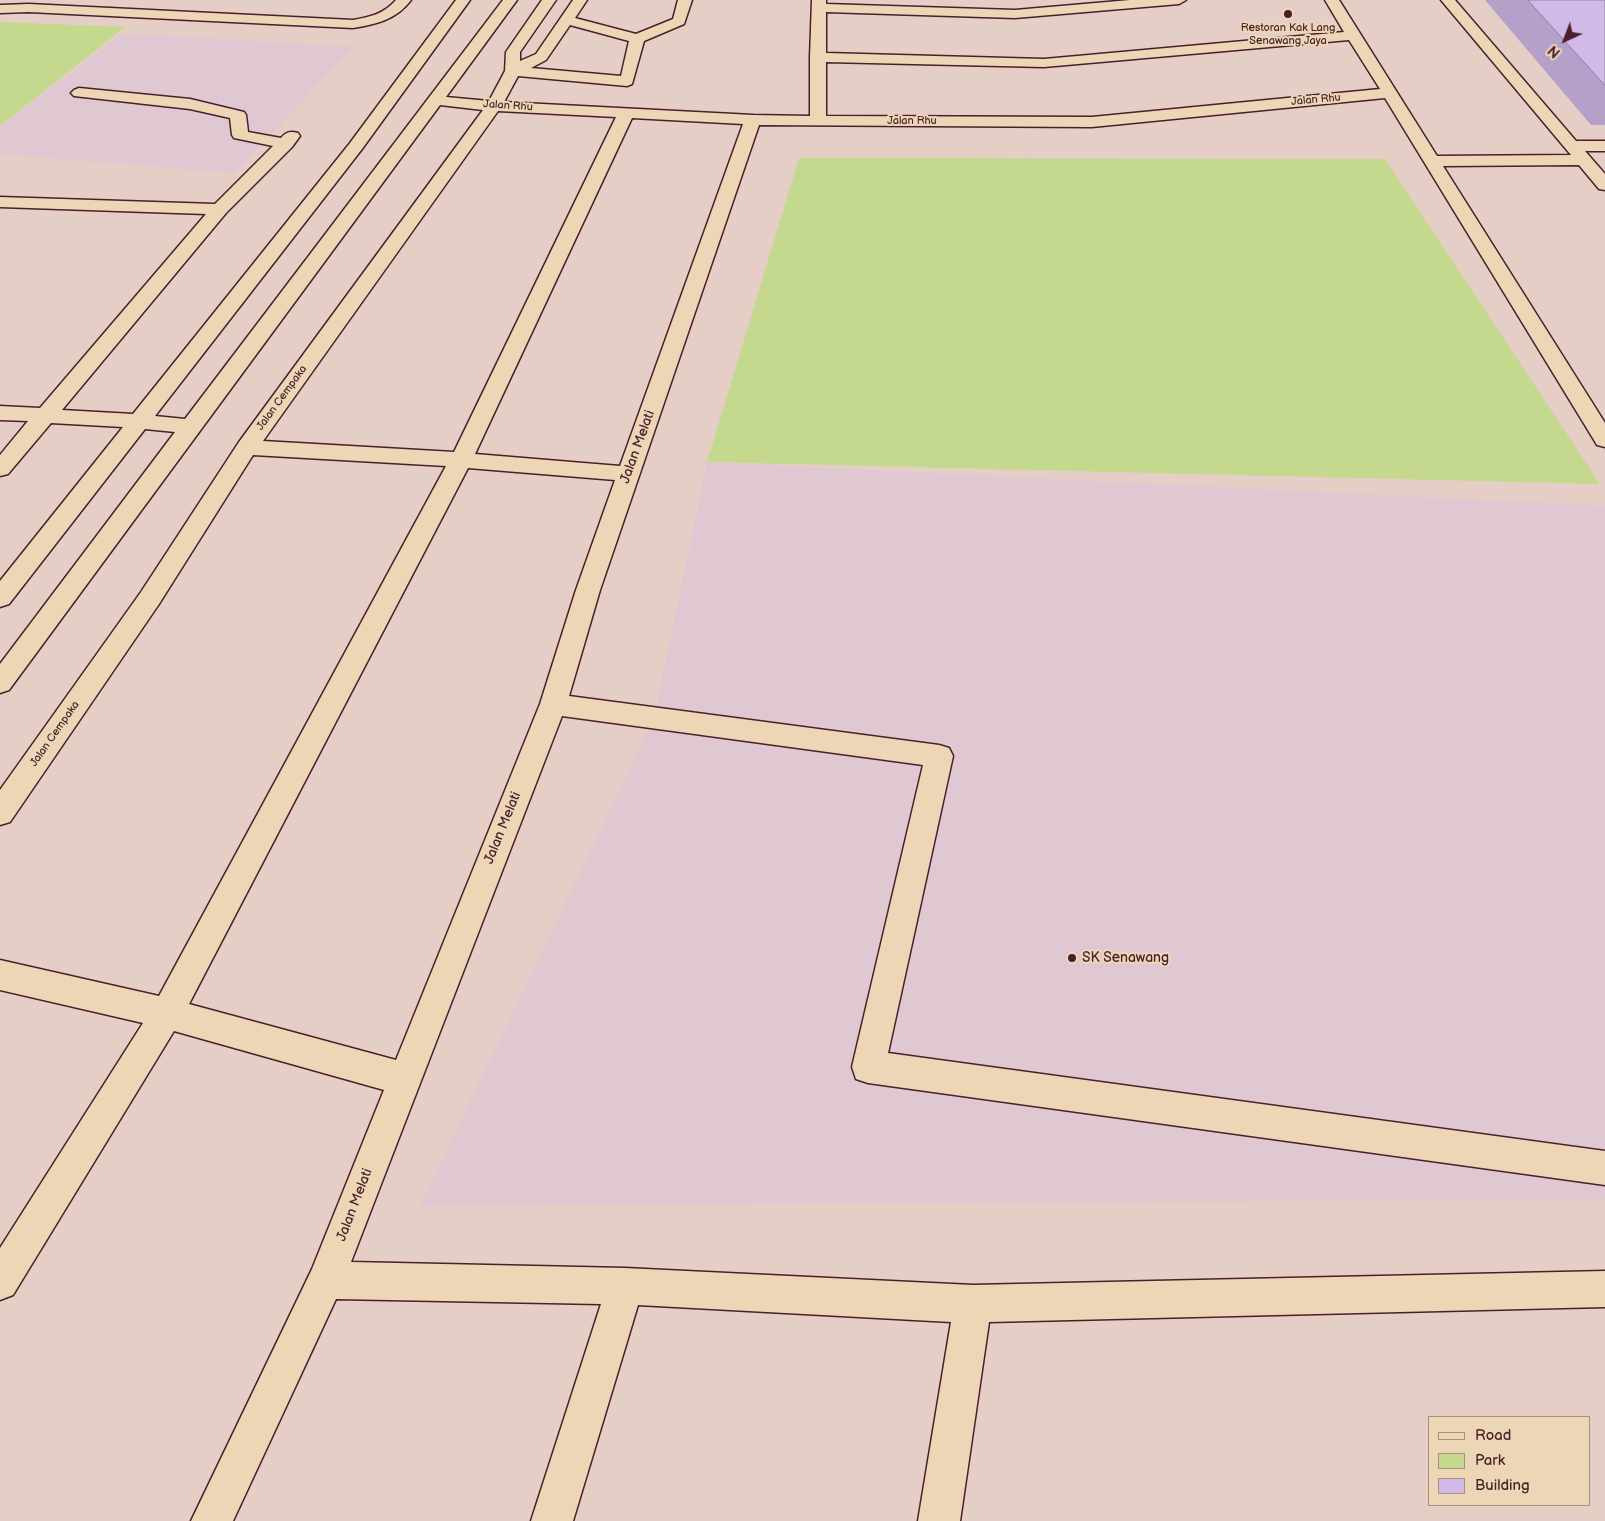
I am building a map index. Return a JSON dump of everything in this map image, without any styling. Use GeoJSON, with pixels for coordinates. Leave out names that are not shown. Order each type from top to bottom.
{"type":"FeatureCollection","features":[{"type":"Feature","properties":{"kind":"street"},"geometry":{"type":"LineString","coordinates":[[149,14],[159,0]]}},
{"type":"Feature","properties":{"kind":"street"},"geometry":{"type":"LineString","coordinates":[[0,9],[33,4],[149,14],[353,24],[382,19],[396,10],[404,0]]}},
{"type":"Feature","properties":{"kind":"street"},"geometry":{"type":"LineString","coordinates":[[0,598],[356,146],[463,0]]}},
{"type":"Feature","properties":{"kind":"street"},"geometry":{"type":"LineString","coordinates":[[513,71],[513,52],[549,0]]}},
{"type":"Feature","properties":{"kind":"street"},"geometry":{"type":"LineString","coordinates":[[513,71],[542,58],[580,0]]}},
{"type":"Feature","properties":{"kind":"street"},"geometry":{"type":"LineString","coordinates":[[567,20],[637,39],[679,21],[685,0]]}},
{"type":"Feature","properties":{"kind":"street"},"geometry":{"type":"LineString","coordinates":[[818,121],[817,57],[819,4],[1015,14],[1179,0]]}},
{"type":"Feature","properties":{"kind":"street"},"geometry":{"type":"LineString","coordinates":[[1332,0],[1432,161],[1597,416],[1605,440]]}},
{"type":"Feature","properties":{"kind":"street"},"geometry":{"type":"LineString","coordinates":[[1448,0],[1571,146],[1594,166],[1605,185]]}},
{"type":"Feature","properties":{"kind":"street"},"geometry":{"type":"LineString","coordinates":[[0,683],[434,100],[516,4],[534,8],[536,18]]}},
{"type":"Feature","properties":{"kind":"street"},"geometry":{"type":"LineString","coordinates":[[255,20],[264,7]]}},
{"type":"Feature","properties":{"kind":"street"},"geometry":{"type":"LineString","coordinates":[[817,57],[1044,63],[1354,35]]}},
{"type":"Feature","properties":{"kind":"street"},"geometry":{"type":"LineString","coordinates":[[513,71],[627,81],[637,39]]}},
{"type":"Feature","properties":{"kind":"street","name":"Jalan Cempaka"},"geometry":{"type":"LineString","coordinates":[[0,813],[150,598],[247,447],[494,106],[513,71]]}},
{"type":"Feature","properties":{"kind":"street"},"geometry":{"type":"LineString","coordinates":[[0,469],[220,209],[289,140],[240,135],[238,115],[190,104],[79,93]]}},
{"type":"Feature","properties":{"kind":"street","name":"Jalan Rhu"},"geometry":{"type":"LineString","coordinates":[[434,100],[494,106],[753,120],[1092,122],[1390,93]]}},
{"type":"Feature","properties":{"kind":"street"},"geometry":{"type":"LineString","coordinates":[[0,1282],[167,1013],[461,460],[626,113]]}},
{"type":"Feature","properties":{"kind":"street","name":"Jalan Melati"},"geometry":{"type":"LineString","coordinates":[[212,1521],[326,1280],[553,704],[588,590],[753,120]]}},
{"type":"Feature","properties":{"kind":"street"},"geometry":{"type":"LineString","coordinates":[[1571,146],[1605,146]]}},
{"type":"Feature","properties":{"kind":"street"},"geometry":{"type":"LineString","coordinates":[[1432,161],[1594,166]]}},
{"type":"Feature","properties":{"kind":"street"},"geometry":{"type":"LineString","coordinates":[[0,202],[220,209]]}},
{"type":"Feature","properties":{"kind":"street"},"geometry":{"type":"LineString","coordinates":[[0,413],[139,421],[191,427]]}},
{"type":"Feature","properties":{"kind":"street"},"geometry":{"type":"LineString","coordinates":[[247,447],[461,460],[628,474]]}},
{"type":"Feature","properties":{"kind":"street"},"geometry":{"type":"LineString","coordinates":[[553,704],[939,756],[868,1067],[1605,1168]]}},
{"type":"Feature","properties":{"kind":"street"},"geometry":{"type":"LineString","coordinates":[[0,975],[167,1013],[404,1078]]}},
{"type":"Feature","properties":{"kind":"street"},"geometry":{"type":"LineString","coordinates":[[326,1280],[625,1286],[974,1304],[1605,1289]]}},
{"type":"Feature","properties":{"kind":"street"},"geometry":{"type":"LineString","coordinates":[[552,1521],[625,1286]]}},
{"type":"Feature","properties":{"kind":"street"},"geometry":{"type":"LineString","coordinates":[[939,1521],[974,1304]]}},
{"type":"Feature","properties":{"kind":"shaded area"},"geometry":{"type":"Polygon","coordinates":[[[123,33],[353,47],[235,173],[0,154],[0,127],[123,33]]]}},
{"type":"Feature","properties":{"kind":"shaded area","name":"SK Senawang"},"geometry":{"type":"Polygon","coordinates":[[[707,462],[1605,506],[1605,1199],[420,1206],[654,718],[707,462]]]}},
{"type":"Feature","properties":{"kind":"green space"},"geometry":{"type":"Polygon","coordinates":[[[0,22],[125,27],[0,126],[0,22]]]}},
{"type":"Feature","properties":{"kind":"green space"},"geometry":{"type":"Polygon","coordinates":[[[799,158],[1385,159],[1600,484],[707,462],[799,158]]]}},
{"type":"Feature","properties":{"kind":"building"},"geometry":{"type":"Polygon","coordinates":[[[1528,0],[1605,0],[1605,85],[1528,0]]]}},
{"type":"Feature","properties":{"kind":"place","name":"Restoran Kak Lang Senawang Jaya"},"geometry":{"type":"Point","coordinates":[1288,14]}},
{"type":"Feature","properties":{"kind":"place","name":"SK Senawang"},"geometry":{"type":"Point","coordinates":[1072,958]}}]}
